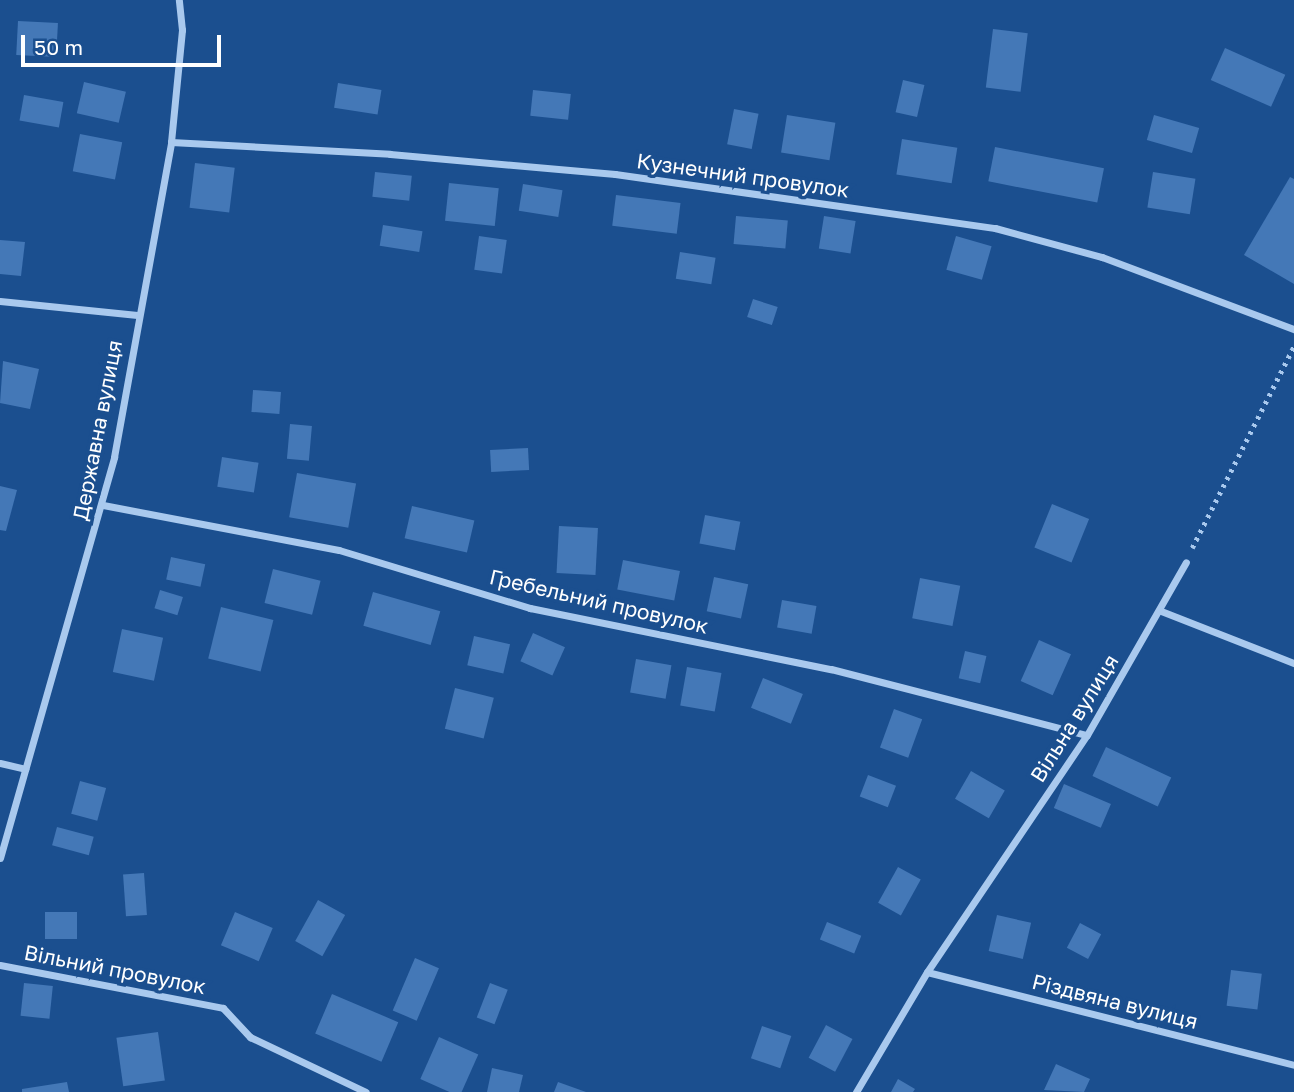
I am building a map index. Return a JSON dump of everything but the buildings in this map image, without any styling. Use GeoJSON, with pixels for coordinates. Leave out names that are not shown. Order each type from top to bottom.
{"type":"FeatureCollection","features":[{"type":"Feature","properties":{"kind":"street","name":"Державна вулиця"},"geometry":{"type":"LineString","coordinates":[[0,858],[103,505],[171,142],[183,30],[179,0]]}},
{"type":"Feature","properties":{"kind":"street","name":"Кузнечний провулок"},"geometry":{"type":"LineString","coordinates":[[171,142],[390,154],[615,174],[995,228],[1102,257],[1294,329]]}},
{"type":"Feature","properties":{"kind":"street"},"geometry":{"type":"LineString","coordinates":[[0,301],[137,315]]}},
{"type":"Feature","properties":{"kind":"street","name":"Гребельний провулок"},"geometry":{"type":"LineString","coordinates":[[103,505],[339,550],[530,608],[831,669],[1087,735]]}},
{"type":"Feature","properties":{"kind":"street","name":"Вільна вулиця"},"geometry":{"type":"LineString","coordinates":[[856,1092],[927,972],[1087,735],[1161,611],[1186,562]]}},
{"type":"Feature","properties":{"kind":"street"},"geometry":{"type":"LineString","coordinates":[[1161,611],[1294,663]]}},
{"type":"Feature","properties":{"kind":"street"},"geometry":{"type":"LineString","coordinates":[[0,763],[25,769]]}},
{"type":"Feature","properties":{"kind":"street","name":"Вільний провулок"},"geometry":{"type":"LineString","coordinates":[[0,965],[223,1008],[250,1037],[366,1092]]}},
{"type":"Feature","properties":{"kind":"street","name":"Різдвяна вулиця"},"geometry":{"type":"LineString","coordinates":[[927,972],[1294,1065]]}},
{"type":"Feature","properties":{"kind":"path"},"geometry":{"type":"LineString","coordinates":[[1186,562],[1294,346]]}}]}
